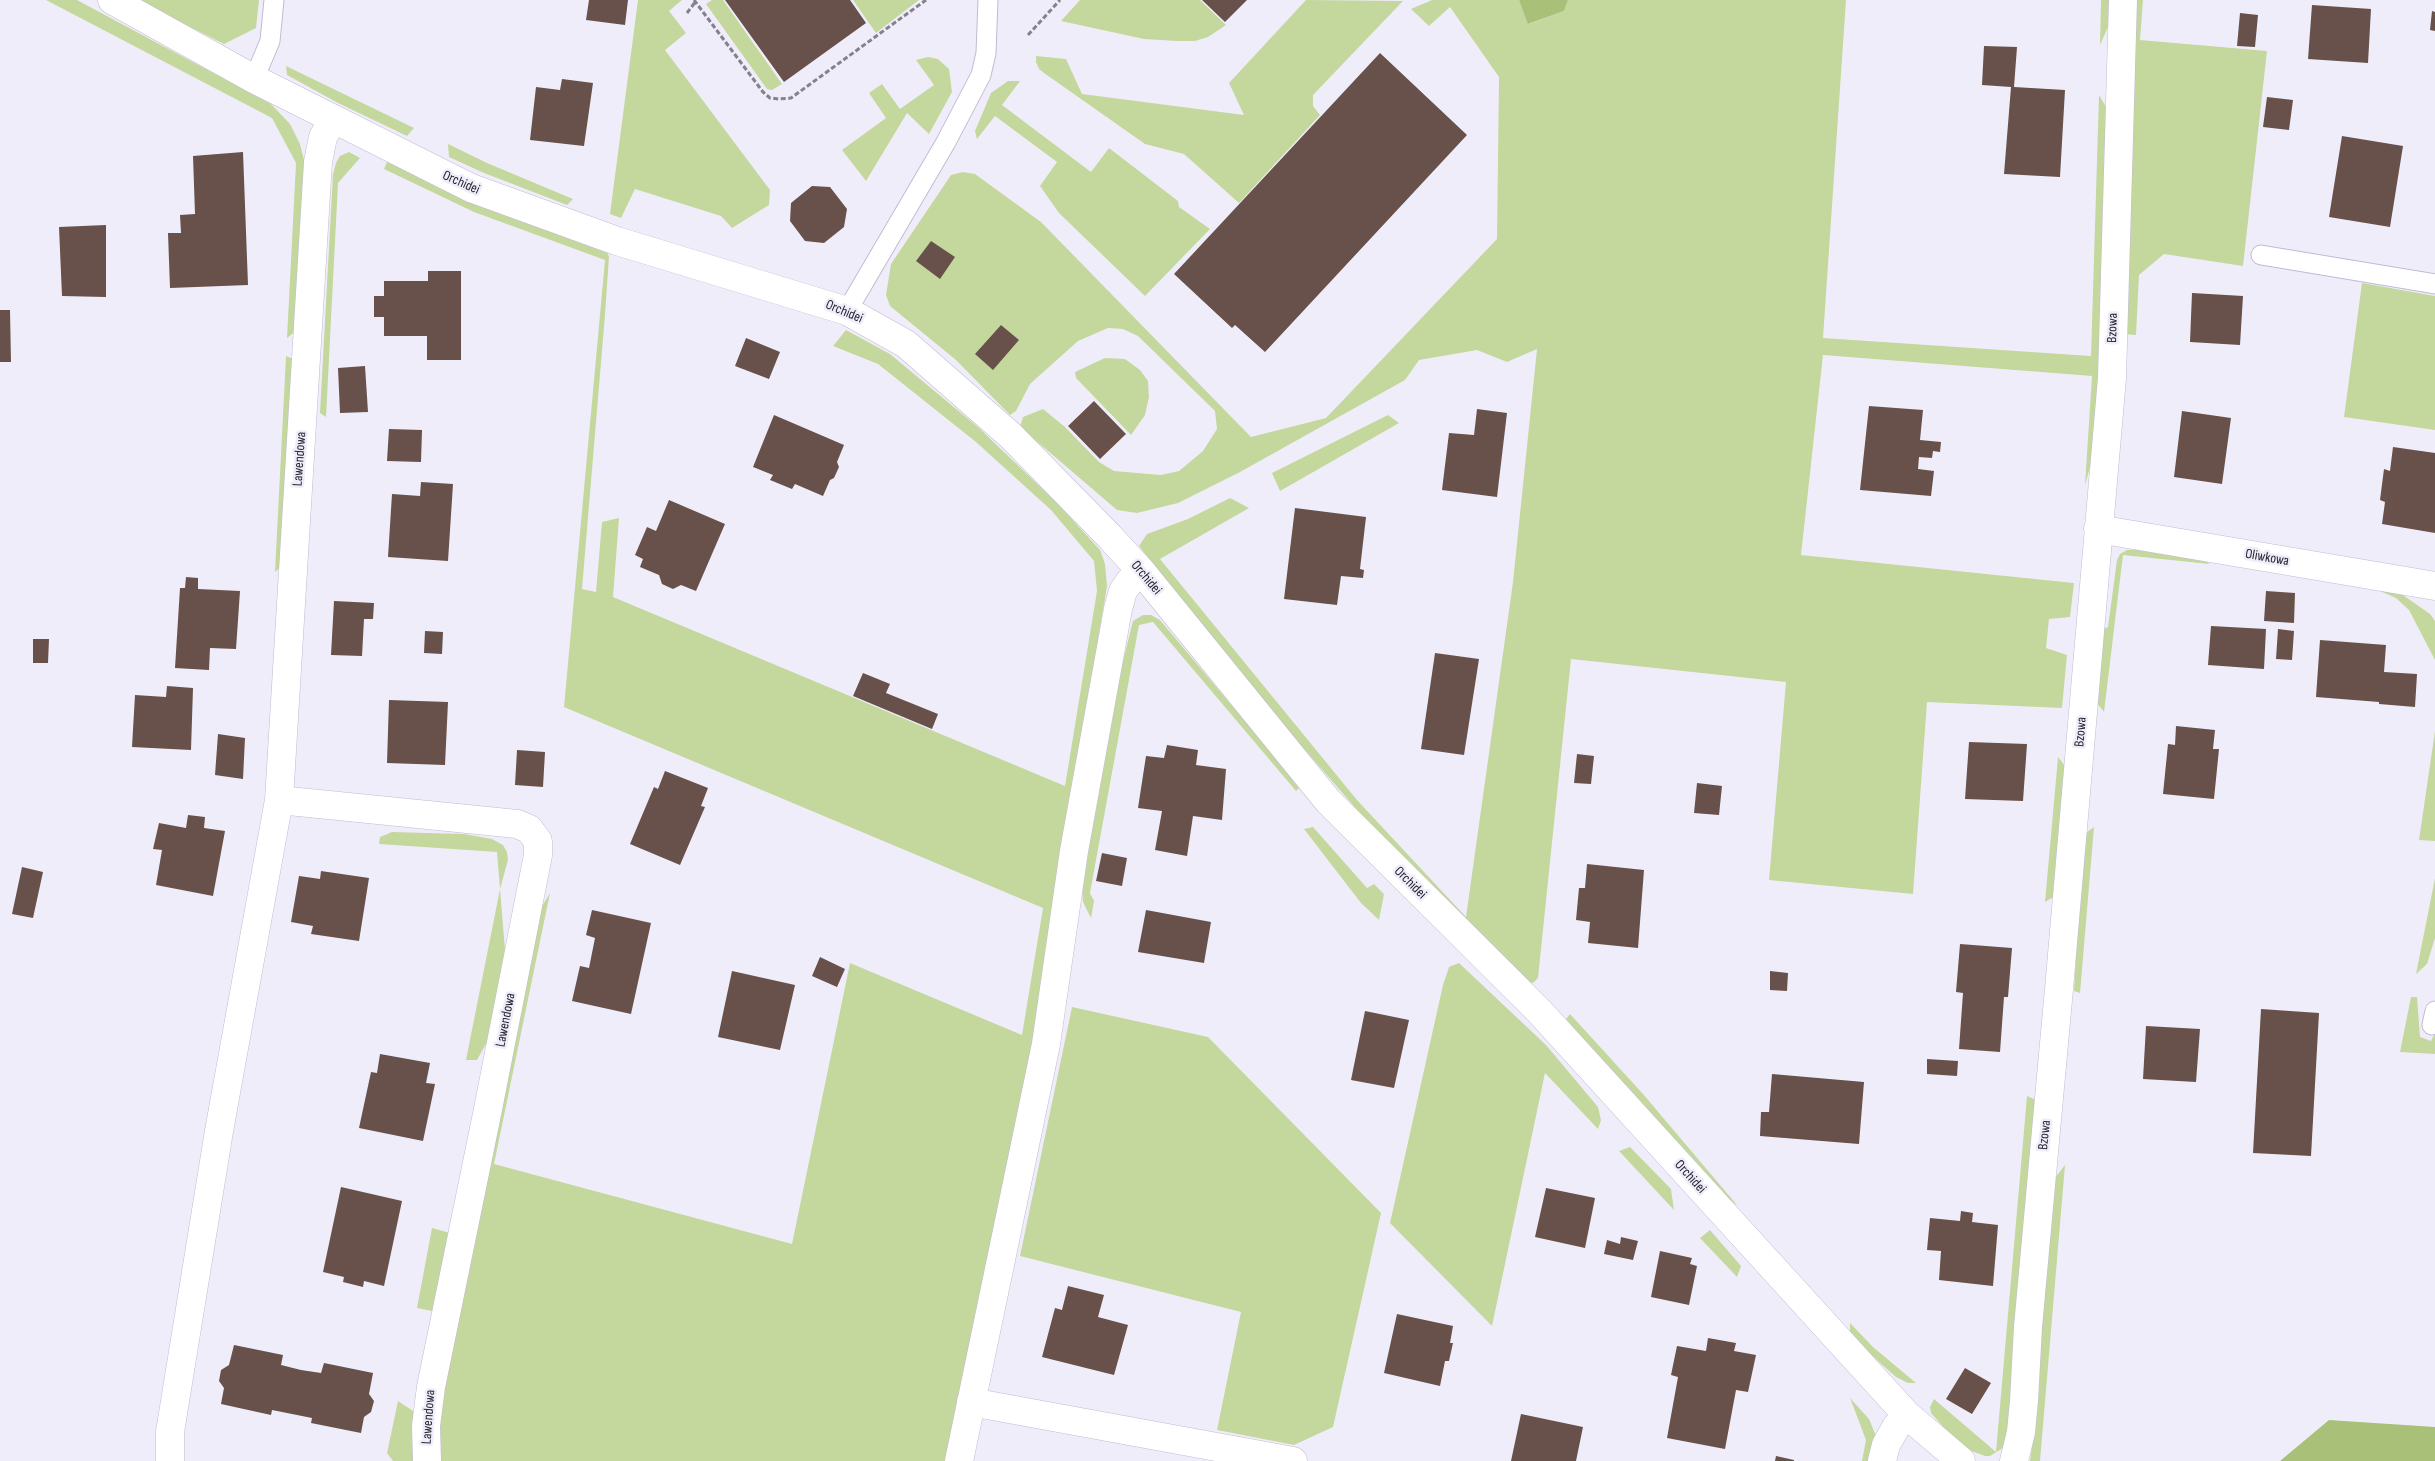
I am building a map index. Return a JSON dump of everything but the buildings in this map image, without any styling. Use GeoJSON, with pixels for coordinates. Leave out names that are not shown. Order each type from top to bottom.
{"type":"FeatureCollection","features":[{"type":"Feature","properties":{"kind":"street","name":"Orchidei"},"geometry":{"type":"LineString","coordinates":[[112,0],[254,79],[433,170],[507,202],[617,241],[847,311],[906,344],[1011,436],[1142,572],[1328,801],[1540,1012],[1907,1416],[1961,1461]]}},
{"type":"Feature","properties":{"kind":"street","name":"Bzowa"},"geometry":{"type":"LineString","coordinates":[[2014,1461],[2021,1432],[2024,1401],[2029,1309],[2061,970],[2112,378],[2123,0]]}},
{"type":"Feature","properties":{"kind":"street","name":"Lawendowa"},"geometry":{"type":"LineString","coordinates":[[170,1461],[170,1432],[218,1141],[279,800],[318,162],[323,137],[333,120]]}},
{"type":"Feature","properties":{"kind":"street","name":"Oliwkowa"},"geometry":{"type":"LineString","coordinates":[[2098,529],[2435,586]]}},
{"type":"Feature","properties":{"kind":"street"},"geometry":{"type":"LineString","coordinates":[[959,1461],[1046,1044],[1074,851],[1118,609],[1130,580],[1142,572]]}},
{"type":"Feature","properties":{"kind":"street","name":"Lawendowa"},"geometry":{"type":"LineString","coordinates":[[279,800],[517,824],[528,829],[538,842],[538,856],[431,1387],[426,1426],[428,1461]]}},
{"type":"Feature","properties":{"kind":"street"},"geometry":{"type":"LineString","coordinates":[[971,1402],[1293,1461]]}},
{"type":"Feature","properties":{"kind":"street"},"geometry":{"type":"LineString","coordinates":[[1882,1461],[1886,1445],[1896,1427],[1907,1416]]}},
{"type":"Feature","properties":{"kind":"lane"},"geometry":{"type":"LineString","coordinates":[[254,79],[270,41],[274,0]]}},
{"type":"Feature","properties":{"kind":"lane"},"geometry":{"type":"LineString","coordinates":[[847,311],[946,142],[981,75],[986,53],[988,0]]}},
{"type":"Feature","properties":{"kind":"lane"},"geometry":{"type":"LineString","coordinates":[[2261,255],[2435,284]]}},
{"type":"Feature","properties":{"kind":"path"},"geometry":{"type":"LineString","coordinates":[[687,12],[695,1],[763,92],[770,98],[780,99],[791,98],[926,0]]}},
{"type":"Feature","properties":{"kind":"path"},"geometry":{"type":"LineString","coordinates":[[1028,35],[1060,0]]}},
{"type":"Feature","properties":{"kind":"green space"},"geometry":{"type":"Polygon","coordinates":[[[46,0],[77,0],[271,104],[290,124],[300,144],[304,160],[304,197],[296,331],[287,338],[296,163],[272,118],[46,0]]]}},
{"type":"Feature","properties":{"kind":"green space"},"geometry":{"type":"Polygon","coordinates":[[[136,0],[259,0],[256,28],[224,44],[136,0]]]}},
{"type":"Feature","properties":{"kind":"green space"},"geometry":{"type":"Polygon","coordinates":[[[638,0],[682,0],[669,11],[686,33],[665,50],[770,190],[769,205],[732,228],[721,216],[635,189],[621,218],[610,214],[638,0]]]}},
{"type":"Feature","properties":{"kind":"green space"},"geometry":{"type":"Polygon","coordinates":[[[712,0],[723,0],[782,84],[772,90],[767,89],[706,4],[712,0]]]}},
{"type":"Feature","properties":{"kind":"green space"},"geometry":{"type":"Polygon","coordinates":[[[853,0],[919,0],[876,33],[853,0]]]}},
{"type":"Feature","properties":{"kind":"green space"},"geometry":{"type":"Polygon","coordinates":[[[1080,0],[1200,0],[1226,25],[1208,37],[1195,41],[1177,41],[1144,39],[1061,21],[1080,0]]]}},
{"type":"Feature","properties":{"kind":"green space"},"geometry":{"type":"Polygon","coordinates":[[[1306,0],[1403,1],[1313,95],[1313,106],[1320,115],[1239,203],[1184,154],[1145,144],[1044,73],[1039,69],[1036,62],[1036,56],[1066,59],[1082,94],[1244,115],[1229,83],[1306,0]]]}},
{"type":"Feature","properties":{"kind":"green space"},"geometry":{"type":"Polygon","coordinates":[[[1432,0],[1519,0],[1529,24],[1564,11],[1568,0],[1846,0],[1823,338],[2091,356],[2099,95],[2110,114],[2106,251],[2094,453],[2085,485],[2092,376],[1823,355],[1801,555],[2074,583],[2070,617],[2049,619],[2046,648],[2067,655],[2062,708],[1927,702],[1913,894],[1769,880],[1786,682],[1571,659],[1538,978],[1533,983],[1527,981],[1378,834],[1241,676],[1139,546],[1147,534],[1188,519],[1230,498],[1249,508],[1160,559],[1357,800],[1466,917],[1513,582],[1537,349],[1507,362],[1477,350],[1419,360],[1405,380],[1240,472],[1178,503],[1137,513],[1117,510],[1020,427],[1023,417],[1043,409],[1065,427],[1099,462],[1114,471],[1161,475],[1179,471],[1203,451],[1217,429],[1215,411],[1138,336],[1123,329],[1108,328],[1078,341],[1030,384],[1016,411],[1010,415],[956,360],[890,306],[886,295],[891,264],[951,175],[963,172],[975,174],[1041,222],[1251,437],[1326,418],[1497,239],[1499,77],[1450,7],[1429,26],[1411,9],[1432,0]]]}},
{"type":"Feature","properties":{"kind":"green space"},"geometry":{"type":"Polygon","coordinates":[[[1519,0],[1568,0],[1564,11],[1528,24],[1519,0]]]}},
{"type":"Feature","properties":{"kind":"green space"},"geometry":{"type":"Polygon","coordinates":[[[2101,0],[2113,0],[2108,27],[2100,45],[2101,0]]]}},
{"type":"Feature","properties":{"kind":"green space"},"geometry":{"type":"Polygon","coordinates":[[[2135,0],[2143,0],[2140,40],[2267,51],[2243,266],[2164,254],[2139,275],[2136,335],[2123,334],[2135,0]]]}},
{"type":"Feature","properties":{"kind":"green space"},"geometry":{"type":"Polygon","coordinates":[[[928,57],[938,59],[949,69],[952,92],[929,134],[907,113],[866,181],[842,150],[886,118],[869,93],[882,84],[900,109],[934,85],[916,60],[928,57]]]}},
{"type":"Feature","properties":{"kind":"green space"},"geometry":{"type":"Polygon","coordinates":[[[286,66],[414,128],[407,136],[338,103],[287,75],[286,66]]]}},
{"type":"Feature","properties":{"kind":"green space"},"geometry":{"type":"Polygon","coordinates":[[[1008,81],[1020,81],[1002,105],[1091,172],[1109,148],[1178,201],[1179,207],[1210,229],[1145,296],[1059,213],[1040,186],[1057,162],[995,116],[977,139],[975,131],[991,93],[1008,81]]]}},
{"type":"Feature","properties":{"kind":"green space"},"geometry":{"type":"Polygon","coordinates":[[[448,144],[487,163],[573,199],[567,205],[484,173],[449,157],[448,144]]]}},
{"type":"Feature","properties":{"kind":"green space"},"geometry":{"type":"Polygon","coordinates":[[[349,152],[360,158],[338,183],[326,417],[320,413],[333,174],[340,156],[349,152]]]}},
{"type":"Feature","properties":{"kind":"green space"},"geometry":{"type":"Polygon","coordinates":[[[387,162],[476,203],[606,249],[609,257],[605,315],[582,589],[596,592],[602,522],[619,518],[613,597],[1065,786],[1097,591],[1094,561],[1051,510],[976,442],[878,364],[833,346],[846,330],[890,354],[979,428],[1058,504],[1100,550],[1105,564],[1107,586],[1074,785],[1036,1041],[948,1461],[440,1461],[437,1421],[541,908],[550,893],[494,1164],[792,1244],[850,963],[1022,1035],[1043,908],[564,707],[605,260],[474,212],[384,169],[387,162]]]}},
{"type":"Feature","properties":{"kind":"green space"},"geometry":{"type":"Polygon","coordinates":[[[2362,283],[2435,296],[2435,430],[2344,417],[2362,283]]]}},
{"type":"Feature","properties":{"kind":"green space"},"geometry":{"type":"Polygon","coordinates":[[[286,356],[295,360],[284,564],[275,572],[286,356]]]}},
{"type":"Feature","properties":{"kind":"green space"},"geometry":{"type":"Polygon","coordinates":[[[1105,358],[1125,359],[1140,370],[1148,381],[1149,397],[1145,415],[1131,435],[1076,378],[1075,372],[1105,358]]]}},
{"type":"Feature","properties":{"kind":"green space"},"geometry":{"type":"Polygon","coordinates":[[[1388,415],[1399,423],[1280,491],[1272,473],[1388,415]]]}},
{"type":"Feature","properties":{"kind":"green space"},"geometry":{"type":"Polygon","coordinates":[[[2145,549],[2204,558],[2209,564],[2123,555],[2104,712],[2096,702],[2103,629],[2108,627],[2117,560],[2120,554],[2127,550],[2145,549]]]}},
{"type":"Feature","properties":{"kind":"green space"},"geometry":{"type":"Polygon","coordinates":[[[2373,588],[2400,593],[2430,614],[2435,621],[2435,660],[2409,610],[2396,598],[2373,588]]]}},
{"type":"Feature","properties":{"kind":"green space"},"geometry":{"type":"Polygon","coordinates":[[[1143,615],[1151,615],[1160,620],[1300,787],[1296,791],[1153,622],[1139,625],[1090,893],[1094,901],[1091,918],[1083,902],[1082,886],[1122,665],[1133,621],[1143,615]]]}},
{"type":"Feature","properties":{"kind":"green space"},"geometry":{"type":"Polygon","coordinates":[[[2435,731],[2435,841],[2419,840],[2435,731]]]}},
{"type":"Feature","properties":{"kind":"green space"},"geometry":{"type":"Polygon","coordinates":[[[2058,757],[2066,767],[2055,896],[2045,902],[2058,757]]]}},
{"type":"Feature","properties":{"kind":"green space"},"geometry":{"type":"Polygon","coordinates":[[[1313,827],[1367,888],[1374,884],[1384,894],[1379,920],[1361,903],[1304,829],[1313,827]]]}},
{"type":"Feature","properties":{"kind":"green space"},"geometry":{"type":"Polygon","coordinates":[[[2094,827],[2080,993],[2074,991],[2083,835],[2094,827]]]}},
{"type":"Feature","properties":{"kind":"green space"},"geometry":{"type":"Polygon","coordinates":[[[392,832],[464,834],[492,839],[503,845],[507,852],[508,860],[500,889],[497,852],[379,844],[380,837],[392,832]]]}},
{"type":"Feature","properties":{"kind":"green space"},"geometry":{"type":"Polygon","coordinates":[[[2435,878],[2435,938],[2427,964],[2416,974],[2435,878]]]}},
{"type":"Feature","properties":{"kind":"green space"},"geometry":{"type":"Polygon","coordinates":[[[500,889],[505,950],[493,1031],[477,1060],[466,1060],[500,889]]]}},
{"type":"Feature","properties":{"kind":"green space"},"geometry":{"type":"Polygon","coordinates":[[[1459,963],[1546,1045],[1598,1107],[1601,1120],[1598,1129],[1545,1073],[1492,1326],[1390,1223],[1443,985],[1449,967],[1459,963]]]}},
{"type":"Feature","properties":{"kind":"green space"},"geometry":{"type":"Polygon","coordinates":[[[2411,997],[2417,997],[2420,1037],[2431,1041],[2435,1033],[2435,1054],[2400,1052],[2411,997]]]}},
{"type":"Feature","properties":{"kind":"green space"},"geometry":{"type":"Polygon","coordinates":[[[1072,1007],[1208,1037],[1381,1213],[1333,1427],[1294,1445],[1217,1430],[1241,1312],[1020,1256],[1072,1007]]]}},
{"type":"Feature","properties":{"kind":"green space"},"geometry":{"type":"Polygon","coordinates":[[[1570,1014],[1643,1094],[1737,1205],[1722,1195],[1584,1042],[1566,1019],[1570,1014]]]}},
{"type":"Feature","properties":{"kind":"green space"},"geometry":{"type":"Polygon","coordinates":[[[2027,1096],[2034,1099],[2036,1109],[2014,1404],[2003,1448],[1990,1456],[1985,1456],[1969,1450],[1945,1429],[1931,1413],[1930,1407],[1934,1399],[1996,1452],[2027,1096]]]}},
{"type":"Feature","properties":{"kind":"green space"},"geometry":{"type":"Polygon","coordinates":[[[1630,1147],[1671,1189],[1674,1210],[1619,1151],[1630,1147]]]}},
{"type":"Feature","properties":{"kind":"green space"},"geometry":{"type":"Polygon","coordinates":[[[2065,1165],[2040,1461],[2030,1461],[2037,1411],[2038,1351],[2055,1178],[2065,1165]]]}},
{"type":"Feature","properties":{"kind":"green space"},"geometry":{"type":"Polygon","coordinates":[[[432,1228],[450,1233],[432,1311],[417,1308],[432,1228]]]}},
{"type":"Feature","properties":{"kind":"green space"},"geometry":{"type":"Polygon","coordinates":[[[1710,1230],[1741,1266],[1737,1277],[1700,1238],[1710,1230]]]}},
{"type":"Feature","properties":{"kind":"green space"},"geometry":{"type":"Polygon","coordinates":[[[1850,1323],[1873,1347],[1916,1383],[1908,1383],[1896,1377],[1860,1345],[1850,1332],[1850,1323]]]}},
{"type":"Feature","properties":{"kind":"green space"},"geometry":{"type":"Polygon","coordinates":[[[1850,1398],[1869,1419],[1876,1436],[1871,1461],[1862,1461],[1866,1440],[1850,1398]]]}},
{"type":"Feature","properties":{"kind":"green space"},"geometry":{"type":"Polygon","coordinates":[[[398,1401],[413,1411],[415,1461],[393,1461],[387,1453],[398,1401]]]}},
{"type":"Feature","properties":{"kind":"green space"},"geometry":{"type":"Polygon","coordinates":[[[2329,1420],[2435,1427],[2435,1461],[2280,1461],[2329,1420]]]}}]}
